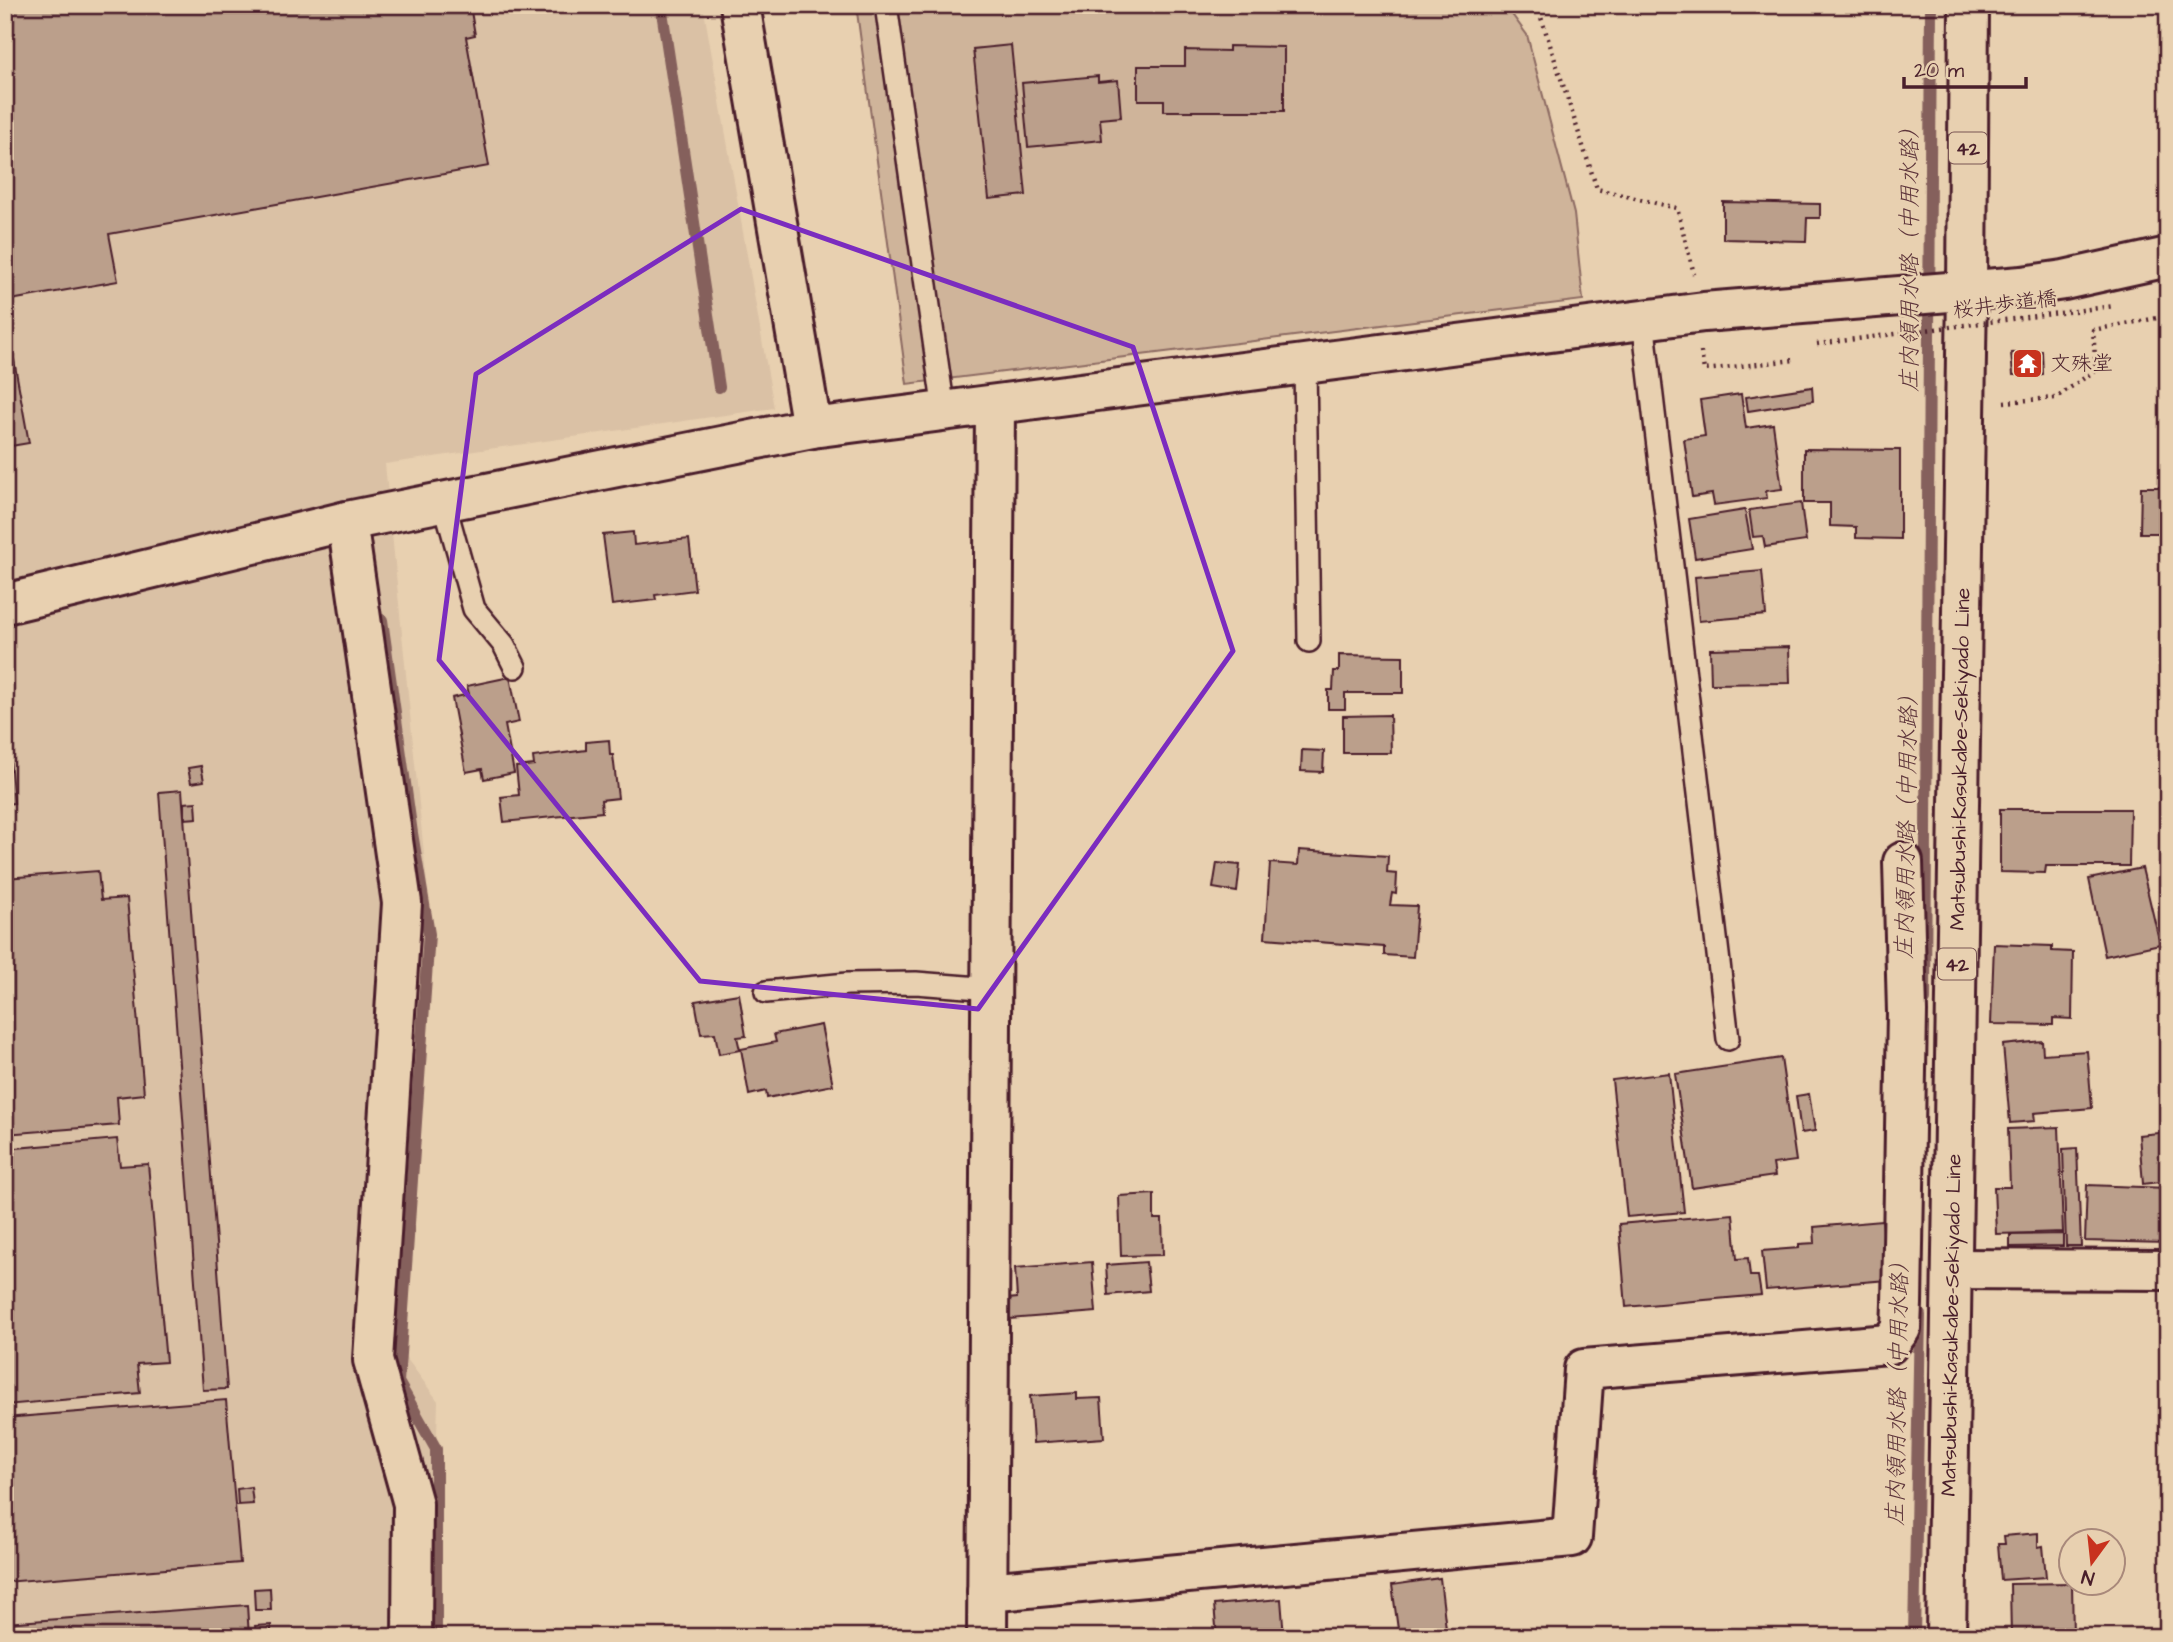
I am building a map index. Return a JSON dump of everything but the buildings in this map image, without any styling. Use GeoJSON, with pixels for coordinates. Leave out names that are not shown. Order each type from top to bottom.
{"type":"FeatureCollection","features":[{"type":"Feature","properties":{"kind":"street"},"geometry":{"type":"LineString","coordinates":[[740,5],[812,428]]}},
{"type":"Feature","properties":{"kind":"street","name":"Matsubushi-Kasukabe-Sekiyado Line"},"geometry":{"type":"LineString","coordinates":[[1946,1637],[1969,5]]}},
{"type":"Feature","properties":{"kind":"street"},"geometry":{"type":"LineString","coordinates":[[5,604],[347,522],[812,428],[1704,312],[1967,291],[2064,280],[2168,257]]}},
{"type":"Feature","properties":{"kind":"street"},"geometry":{"type":"LineString","coordinates":[[987,1637],[995,405]]}},
{"type":"Feature","properties":{"kind":"street"},"geometry":{"type":"LineString","coordinates":[[347,522],[402,903],[373,1360],[413,1504],[412,1637]]}},
{"type":"Feature","properties":{"kind":"street"},"geometry":{"type":"LineString","coordinates":[[987,1592],[1572,1537],[1584,1369],[1889,1345],[1901,1328],[1907,1012],[1903,862]]}},
{"type":"Feature","properties":{"kind":"street"},"geometry":{"type":"LineString","coordinates":[[1904,1202],[1953,1201]]}},
{"type":"Feature","properties":{"kind":"street"},"geometry":{"type":"LineString","coordinates":[[1952,1269],[2168,1270]]}},
{"type":"Feature","properties":{"kind":"lane"},"geometry":{"type":"LineString","coordinates":[[886,5],[944,411]]}},
{"type":"Feature","properties":{"kind":"lane"},"geometry":{"type":"LineString","coordinates":[[1643,320],[1728,1039]]}},
{"type":"Feature","properties":{"kind":"lane"},"geometry":{"type":"LineString","coordinates":[[1305,365],[1309,641]]}},
{"type":"Feature","properties":{"kind":"lane"},"geometry":{"type":"LineString","coordinates":[[444,502],[474,609],[504,646],[515,667]]}},
{"type":"Feature","properties":{"kind":"lane"},"geometry":{"type":"LineString","coordinates":[[766,992],[847,984],[916,983],[992,989]]}},
{"type":"Feature","properties":{"kind":"path"},"geometry":{"type":"LineString","coordinates":[[1537,5],[1597,189],[1677,208],[1704,312]]}},
{"type":"Feature","properties":{"kind":"path","name":"桜井歩道橋"},"geometry":{"type":"LineString","coordinates":[[1804,345],[2114,306]]}},
{"type":"Feature","properties":{"kind":"path"},"geometry":{"type":"LineString","coordinates":[[2001,402],[2055,398],[2096,370],[2093,330],[2168,316]]}},
{"type":"Feature","properties":{"kind":"path"},"geometry":{"type":"LineString","coordinates":[[1713,351],[1700,352],[1704,370],[1795,360]]}},
{"type":"Feature","properties":{"kind":"highlighted area"},"geometry":{"type":"Polygon","coordinates":[[[741,209],[1133,347],[1233,651],[978,1009],[700,981],[439,660],[476,374],[741,209]]]}},
{"type":"Feature","properties":{"kind":"shaded area"},"geometry":{"type":"Polygon","coordinates":[[[5,5],[703,5],[774,408],[385,464],[428,894],[396,1344],[438,1401],[431,1637],[5,1637],[5,5]]]}},
{"type":"Feature","properties":{"kind":"shaded area"},"geometry":{"type":"Polygon","coordinates":[[[860,5],[1505,5],[1527,35],[1574,214],[1583,300],[907,384],[857,12],[860,5]]]}},
{"type":"Feature","properties":{"kind":"waterway"},"geometry":{"type":"LineString","coordinates":[[661,5],[719,387]]}},
{"type":"Feature","properties":{"kind":"waterway","name":"庄内領用水路（中用水路）"},"geometry":{"type":"LineString","coordinates":[[1925,1000],[1931,5]]}},
{"type":"Feature","properties":{"kind":"waterway"},"geometry":{"type":"LineString","coordinates":[[382,620],[429,934],[398,1382],[436,1449],[436,1637]]}},
{"type":"Feature","properties":{"kind":"waterway","name":"庄内領用水路（中用水路）"},"geometry":{"type":"LineString","coordinates":[[1914,1637],[1920,1315]]}},
{"type":"Feature","properties":{"kind":"place","name":"文殊堂"},"geometry":{"type":"Point","coordinates":[2027,363]}}]}
